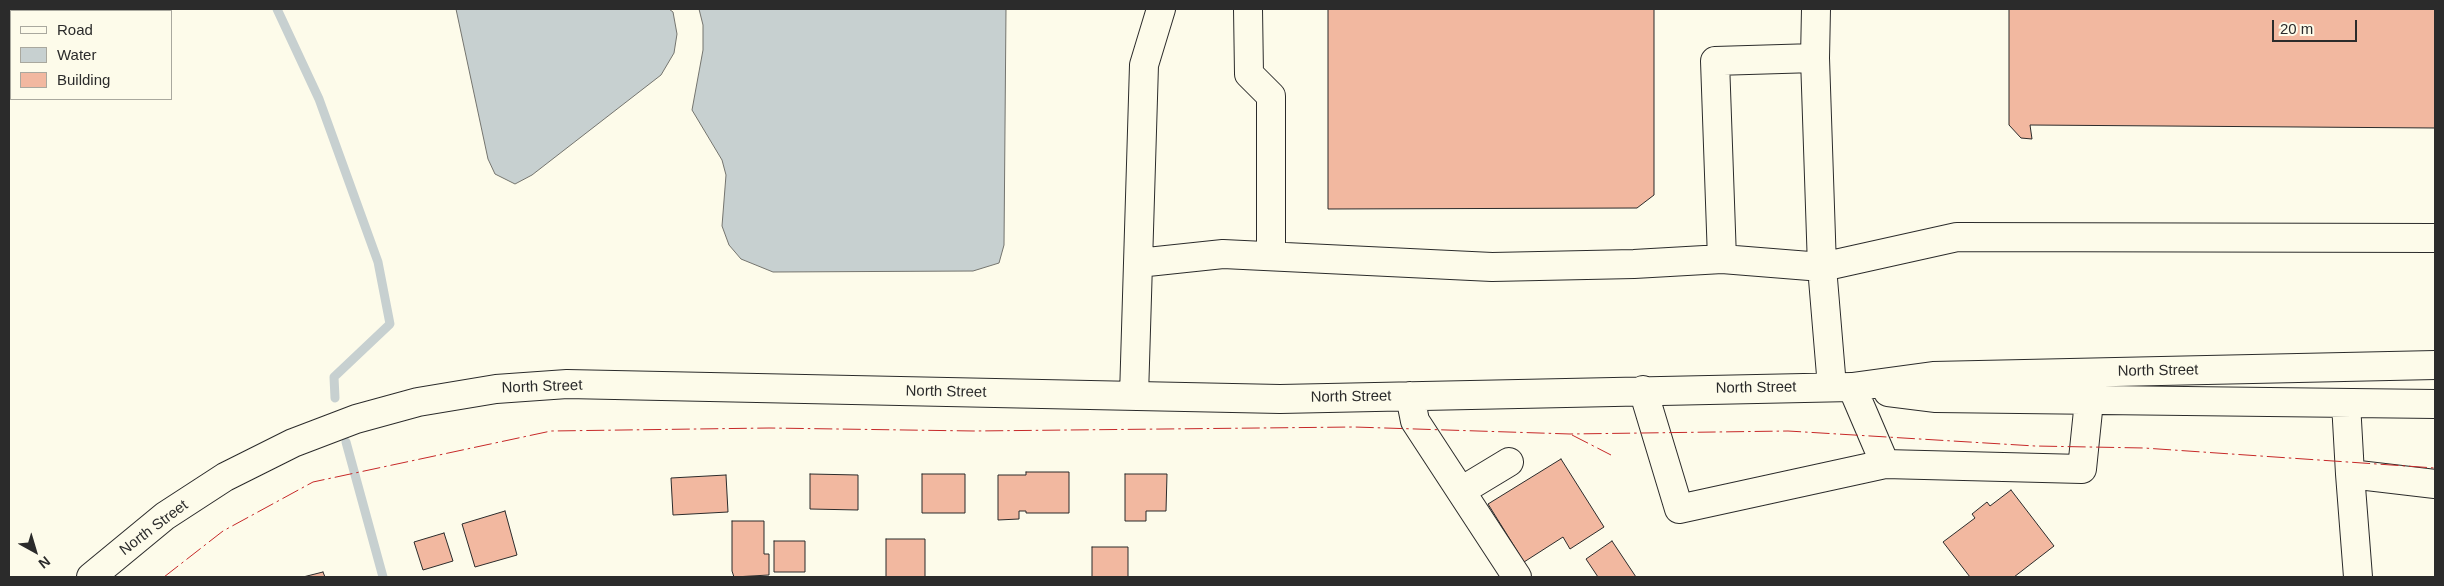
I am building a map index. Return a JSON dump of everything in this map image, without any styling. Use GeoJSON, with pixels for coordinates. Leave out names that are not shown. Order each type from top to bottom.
{"type":"FeatureCollection","features":[{"type":"Feature","properties":{"kind":"street"},"geometry":{"type":"LineString","coordinates":[[1134,396],[1144,65],[1161,9]]}},
{"type":"Feature","properties":{"kind":"street"},"geometry":{"type":"LineString","coordinates":[[1248,9],[1249,74],[1271,96],[1271,256]]}},
{"type":"Feature","properties":{"kind":"street"},"geometry":{"type":"LineString","coordinates":[[1816,9],[1815,58],[1822,267],[1842,387],[1885,464]]}},
{"type":"Feature","properties":{"kind":"street"},"geometry":{"type":"LineString","coordinates":[[1722,259],[1715,61],[1815,58]]}},
{"type":"Feature","properties":{"kind":"street"},"geometry":{"type":"LineString","coordinates":[[1138,263],[1224,254],[1492,267],[1634,264],[1722,259],[1822,267],[1957,237],[2435,238]]}},
{"type":"Feature","properties":{"kind":"street","name":"North Street"},"geometry":{"type":"LineString","coordinates":[[91,577],[172,512],[225,477],[293,443],[356,419],[418,402],[496,388],[567,384],[1280,399],[1842,387],[1933,376],[2435,365]]}},
{"type":"Feature","properties":{"kind":"street","name":"North Street"},"geometry":{"type":"LineString","coordinates":[[1842,387],[1936,398],[2435,404]]}},
{"type":"Feature","properties":{"kind":"street"},"geometry":{"type":"LineString","coordinates":[[1644,390],[1679,509],[1885,464],[2082,469],[2089,401]]}},
{"type":"Feature","properties":{"kind":"street"},"geometry":{"type":"LineString","coordinates":[[1410,396],[1415,421],[1517,577]]}},
{"type":"Feature","properties":{"kind":"street"},"geometry":{"type":"LineString","coordinates":[[2346,402],[2358,577]]}},
{"type":"Feature","properties":{"kind":"street"},"geometry":{"type":"LineString","coordinates":[[1461,492],[1509,462]]}},
{"type":"Feature","properties":{"kind":"street"},"geometry":{"type":"LineString","coordinates":[[2350,474],[2435,484]]}},
{"type":"Feature","properties":{"kind":"water"},"geometry":{"type":"Polygon","coordinates":[[[456,9],[669,9],[673,12],[677,34],[674,53],[661,75],[532,175],[515,184],[495,174],[488,159],[456,9]]]}},
{"type":"Feature","properties":{"kind":"water"},"geometry":{"type":"Polygon","coordinates":[[[699,9],[1006,9],[1004,245],[999,263],[973,271],[773,272],[741,259],[729,245],[722,226],[726,175],[722,160],[692,110],[703,50],[703,25],[699,9]]]}},
{"type":"Feature","properties":{"kind":"building"},"geometry":{"type":"Polygon","coordinates":[[[1328,9],[1654,9],[1654,195],[1637,208],[1328,209],[1328,9]]]}},
{"type":"Feature","properties":{"kind":"building"},"geometry":{"type":"Polygon","coordinates":[[[2009,9],[2435,9],[2435,128],[2030,125],[2032,139],[2021,138],[2009,125],[2009,9]]]}},
{"type":"Feature","properties":{"kind":"building"},"geometry":{"type":"Polygon","coordinates":[[[1561,459],[1604,527],[1570,549],[1563,537],[1524,562],[1488,504],[1561,459]]]}},
{"type":"Feature","properties":{"kind":"building"},"geometry":{"type":"Polygon","coordinates":[[[1026,472],[1069,472],[1069,513],[1026,513],[1026,511],[1019,511],[1019,519],[998,520],[998,475],[1026,475],[1026,472]]]}},
{"type":"Feature","properties":{"kind":"building"},"geometry":{"type":"Polygon","coordinates":[[[810,474],[858,475],[858,510],[810,509],[810,474]]]}},
{"type":"Feature","properties":{"kind":"building"},"geometry":{"type":"Polygon","coordinates":[[[922,474],[965,474],[965,513],[922,513],[922,474]]]}},
{"type":"Feature","properties":{"kind":"building"},"geometry":{"type":"Polygon","coordinates":[[[1125,474],[1167,474],[1166,511],[1146,511],[1146,521],[1125,521],[1125,474]]]}},
{"type":"Feature","properties":{"kind":"building"},"geometry":{"type":"Polygon","coordinates":[[[726,475],[728,512],[673,515],[671,478],[726,475]]]}},
{"type":"Feature","properties":{"kind":"building"},"geometry":{"type":"Polygon","coordinates":[[[2011,490],[2054,546],[2014,577],[1970,577],[1943,542],[1975,518],[1972,514],[1987,502],[1990,506],[2011,490]]]}},
{"type":"Feature","properties":{"kind":"building"},"geometry":{"type":"Polygon","coordinates":[[[505,511],[517,555],[475,567],[462,524],[505,511]]]}},
{"type":"Feature","properties":{"kind":"building"},"geometry":{"type":"Polygon","coordinates":[[[732,521],[764,521],[764,554],[769,554],[769,575],[734,577],[732,571],[732,521]]]}},
{"type":"Feature","properties":{"kind":"building"},"geometry":{"type":"Polygon","coordinates":[[[444,533],[453,561],[423,570],[414,542],[444,533]]]}},
{"type":"Feature","properties":{"kind":"building"},"geometry":{"type":"Polygon","coordinates":[[[886,539],[925,539],[925,577],[886,577],[886,539]]]}},
{"type":"Feature","properties":{"kind":"building"},"geometry":{"type":"Polygon","coordinates":[[[774,541],[805,541],[805,572],[774,572],[774,541]]]}},
{"type":"Feature","properties":{"kind":"building"},"geometry":{"type":"Polygon","coordinates":[[[1612,541],[1636,577],[1598,577],[1586,559],[1612,541]]]}},
{"type":"Feature","properties":{"kind":"building"},"geometry":{"type":"Polygon","coordinates":[[[1092,547],[1128,547],[1128,577],[1092,577],[1092,547]]]}},
{"type":"Feature","properties":{"kind":"building"},"geometry":{"type":"Polygon","coordinates":[[[323,572],[325,577],[303,577],[323,572]]]}},
{"type":"Feature","properties":{"kind":"waterway"},"geometry":{"type":"LineString","coordinates":[[277,9],[319,99],[378,262],[390,324],[334,377],[335,398]]}},
{"type":"Feature","properties":{"kind":"waterway"},"geometry":{"type":"LineString","coordinates":[[346,442],[383,577]]}},
{"type":"Feature","properties":{"kind":"power"},"geometry":{"type":"LineString","coordinates":[[164,577],[223,531],[313,482],[551,431],[769,428],[974,431],[1354,427],[1570,434],[1788,431],[2035,446],[2144,448],[2435,468]]}},
{"type":"Feature","properties":{"kind":"power"},"geometry":{"type":"LineString","coordinates":[[1572,435],[1611,455]]}}]}
